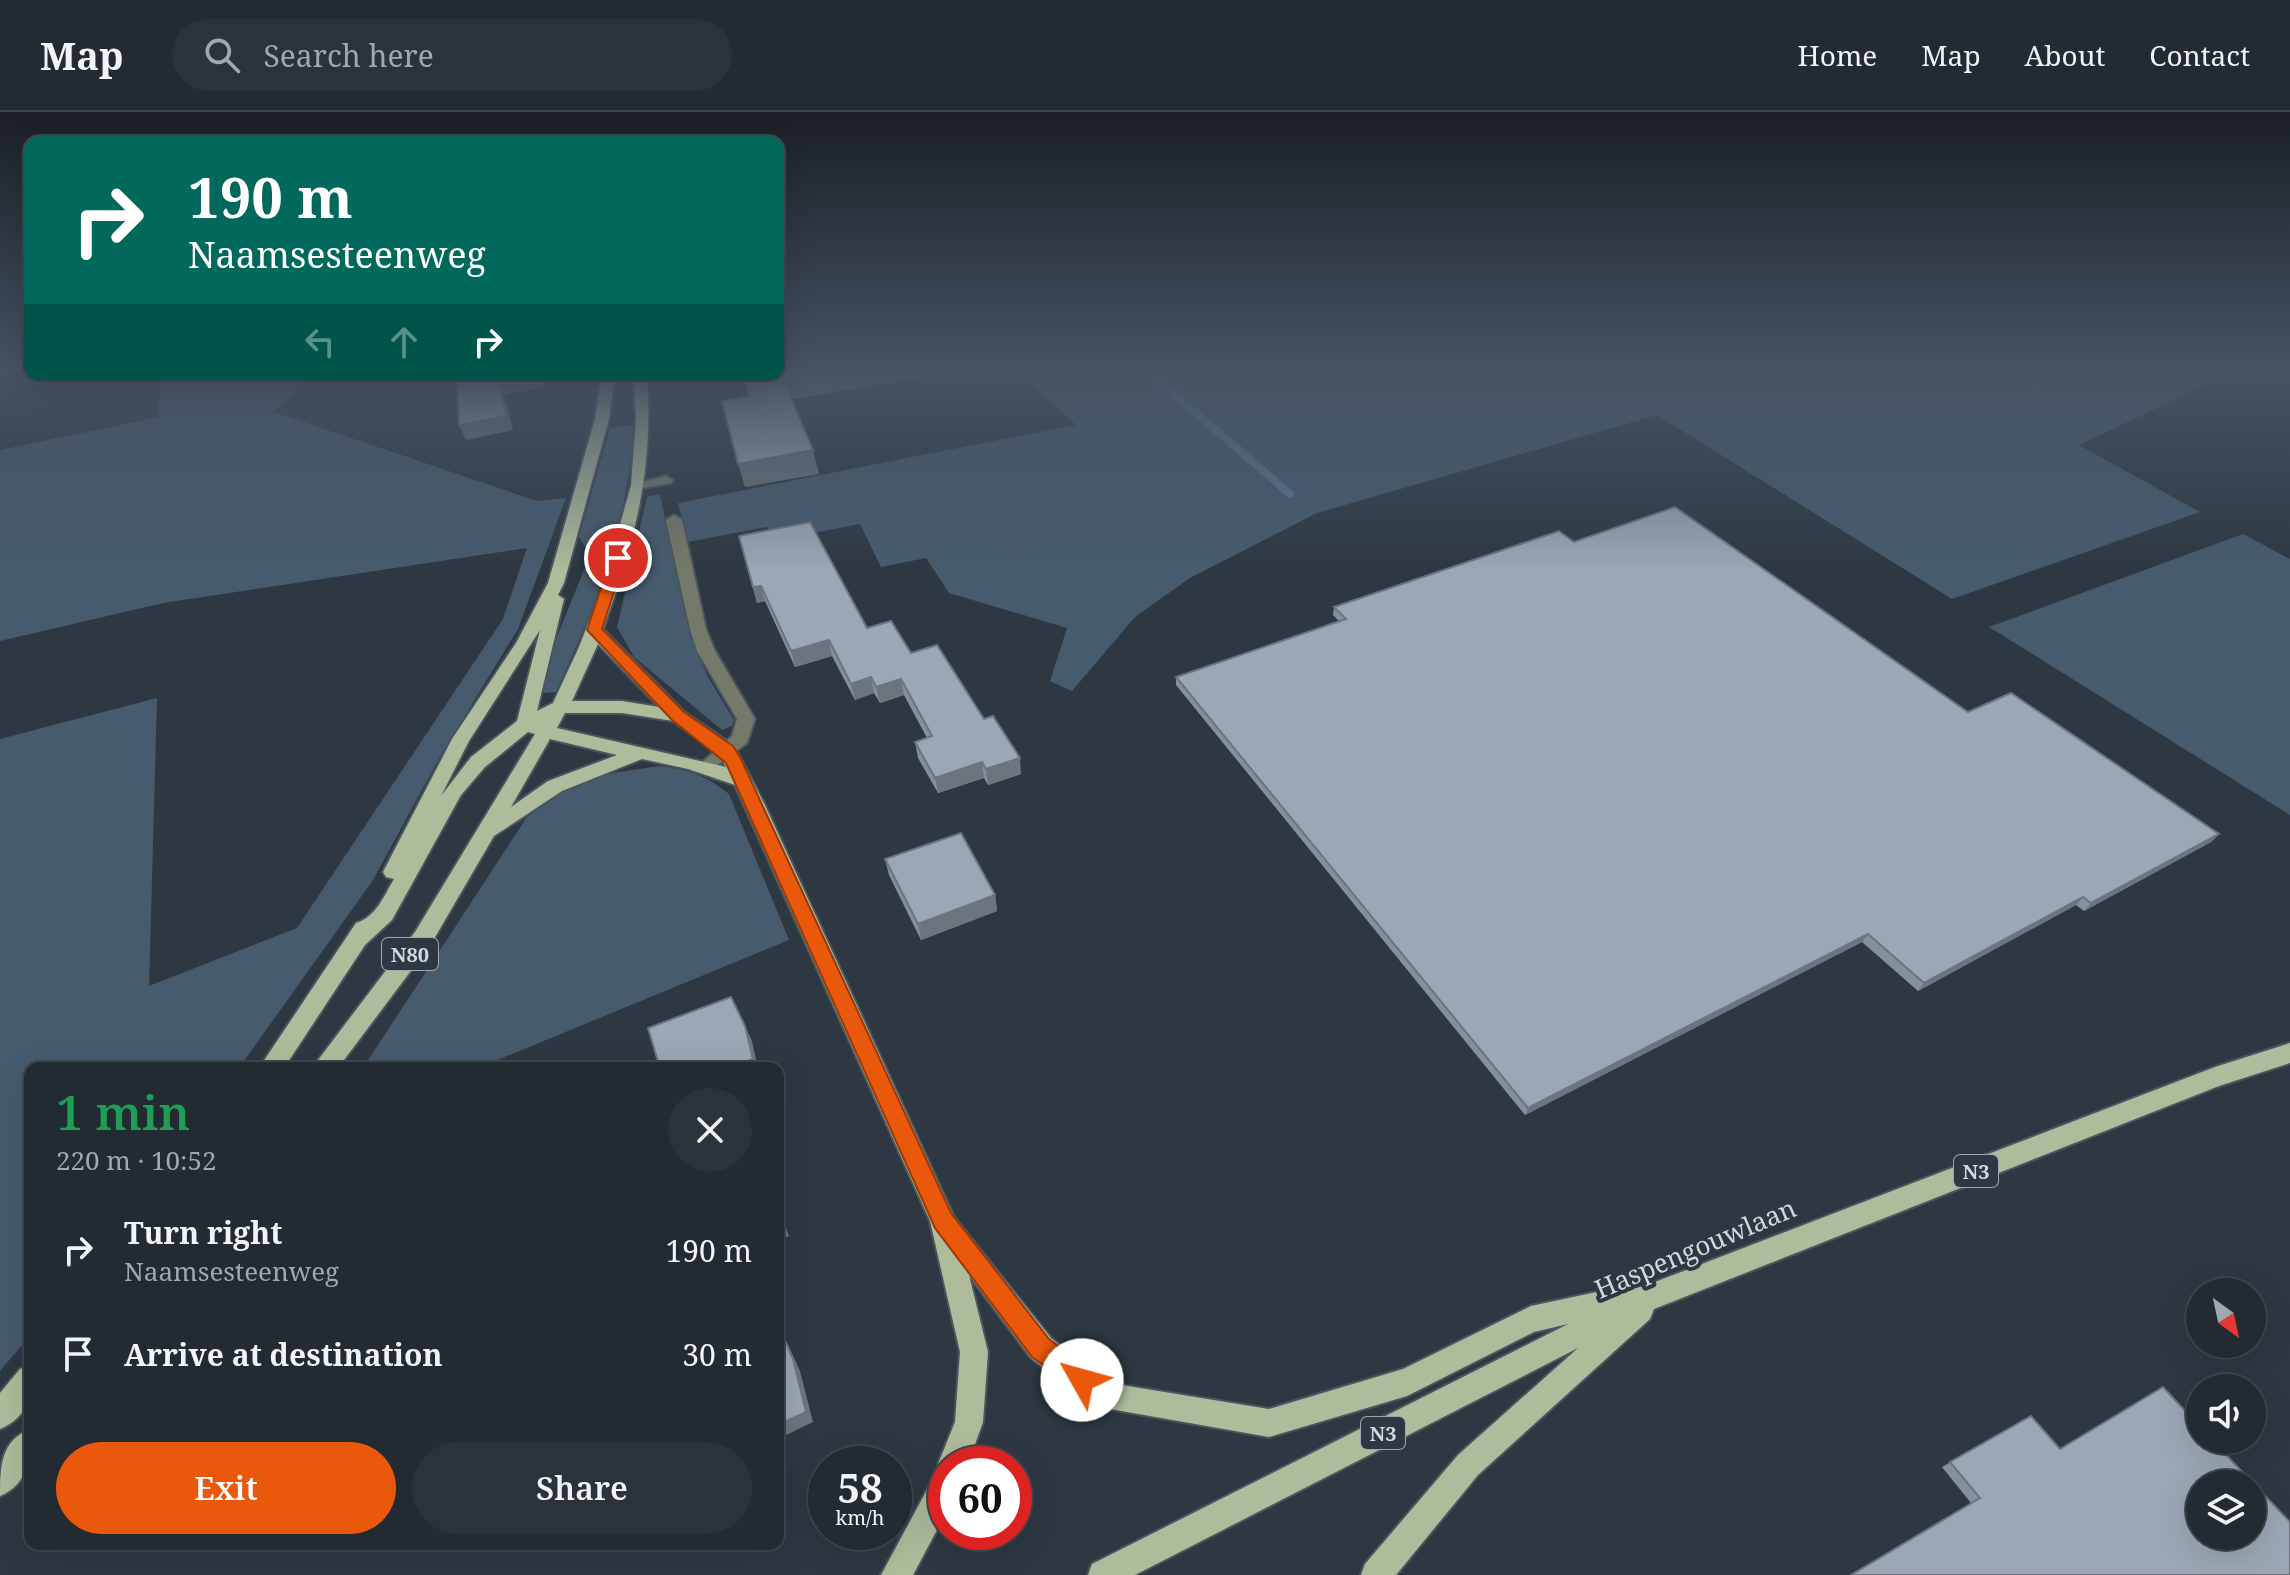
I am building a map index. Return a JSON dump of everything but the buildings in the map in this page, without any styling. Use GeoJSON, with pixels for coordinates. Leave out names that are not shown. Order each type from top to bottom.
{"type":"FeatureCollection","features":[{"type":"Feature","properties":{"kind":"main road","name":"N80"},"geometry":{"type":"LineString","coordinates":[[275,1062],[360,938],[461,739],[524,644],[556,583],[597,435]]}},
{"type":"Feature","properties":{"kind":"main road","name":"N80"},"geometry":{"type":"LineString","coordinates":[[329,1062],[423,938],[560,707],[612,582],[638,485],[642,435]]}},
{"type":"Feature","properties":{"kind":"main road"},"geometry":{"type":"LineString","coordinates":[[525,724],[537,667],[556,605],[556,583]]}},
{"type":"Feature","properties":{"kind":"main road"},"geometry":{"type":"LineString","coordinates":[[594,630],[678,716],[727,751],[943,1221],[974,1352],[969,1422],[960,1446]]}},
{"type":"Feature","properties":{"kind":"main road"},"geometry":{"type":"LineString","coordinates":[[360,938],[385,914],[454,791],[478,762],[525,724],[560,707],[622,707],[678,716]]}},
{"type":"Feature","properties":{"kind":"main road"},"geometry":{"type":"LineString","coordinates":[[525,724],[544,732],[638,754],[707,766],[741,780]]}},
{"type":"Feature","properties":{"kind":"main road"},"geometry":{"type":"LineString","coordinates":[[487,834],[555,786],[582,773],[638,754]]}},
{"type":"Feature","properties":{"kind":"main road","name":"Haspengouwlaan"},"geometry":{"type":"LineString","coordinates":[[1103,1575],[1662,1291],[2215,1077],[2290,1053]]}},
{"type":"Feature","properties":{"kind":"main road"},"geometry":{"type":"LineString","coordinates":[[943,1221],[1041,1348],[1103,1396],[1269,1423],[1407,1382],[1531,1319],[1662,1291]]}},
{"type":"Feature","properties":{"kind":"main road"},"geometry":{"type":"LineString","coordinates":[[1376,1575],[1468,1465],[1662,1291]]}},
{"type":"Feature","properties":{"kind":"main road"},"geometry":{"type":"LineString","coordinates":[[0,1415],[24,1386]]}},
{"type":"Feature","properties":{"kind":"main road"},"geometry":{"type":"LineString","coordinates":[[0,1481],[24,1451]]}},
{"type":"Feature","properties":{"kind":"main road"},"geometry":{"type":"LineString","coordinates":[[896,1575],[928,1516]]}},
{"type":"Feature","properties":{"kind":"street"},"geometry":{"type":"LineString","coordinates":[[638,485],[666,480]]}},
{"type":"Feature","properties":{"kind":"street"},"geometry":{"type":"LineString","coordinates":[[674,520],[706,651],[746,719],[740,739],[707,766]]}},
{"type":"Feature","properties":{"kind":"shaded area"},"geometry":{"type":"Polygon","coordinates":[[[71,435],[343,435],[537,501],[566,498],[518,629],[441,755],[373,880],[243,1062],[24,1062],[24,1343],[0,1371],[0,739],[157,698],[149,986],[297,928],[503,619],[527,548],[163,603],[0,641],[0,450],[71,435]]]}},
{"type":"Feature","properties":{"kind":"shaded area"},"geometry":{"type":"Polygon","coordinates":[[[608,435],[633,435],[625,497],[608,563],[556,692],[544,693],[540,679],[590,555],[579,537],[608,435]]]}},
{"type":"Feature","properties":{"kind":"shaded area"},"geometry":{"type":"Polygon","coordinates":[[[1024,435],[1587,435],[1317,513],[1190,578],[1135,617],[1072,691],[1050,681],[1067,628],[949,593],[926,558],[881,567],[860,524],[776,540],[767,527],[688,542],[678,503],[1024,435]]]}},
{"type":"Feature","properties":{"kind":"shaded area"},"geometry":{"type":"Polygon","coordinates":[[[1690,435],[2100,435],[2079,445],[2200,512],[1952,599],[1690,435]]]}},
{"type":"Feature","properties":{"kind":"shaded area"},"geometry":{"type":"Polygon","coordinates":[[[660,494],[690,636],[708,677],[734,720],[732,726],[722,730],[634,657],[617,627],[647,497],[660,494]]]}},
{"type":"Feature","properties":{"kind":"shaded area"},"geometry":{"type":"Polygon","coordinates":[[[2243,534],[2290,559],[2290,815],[1989,627],[2243,534]]]}},
{"type":"Feature","properties":{"kind":"shaded area"},"geometry":{"type":"Polygon","coordinates":[[[659,766],[696,774],[729,794],[789,940],[493,1062],[367,1062],[527,817],[570,786],[599,775],[659,766]]]}},
{"type":"Feature","properties":{"kind":"waterway"},"geometry":{"type":"LineString","coordinates":[[1222,435],[1290,494]]}},
{"type":"Feature","properties":{"kind":"route"},"geometry":{"type":"LineString","coordinates":[[618,558],[594,630],[636,669],[678,716],[727,751],[734,761],[943,1221],[1041,1348],[1082,1380]]}}]}
